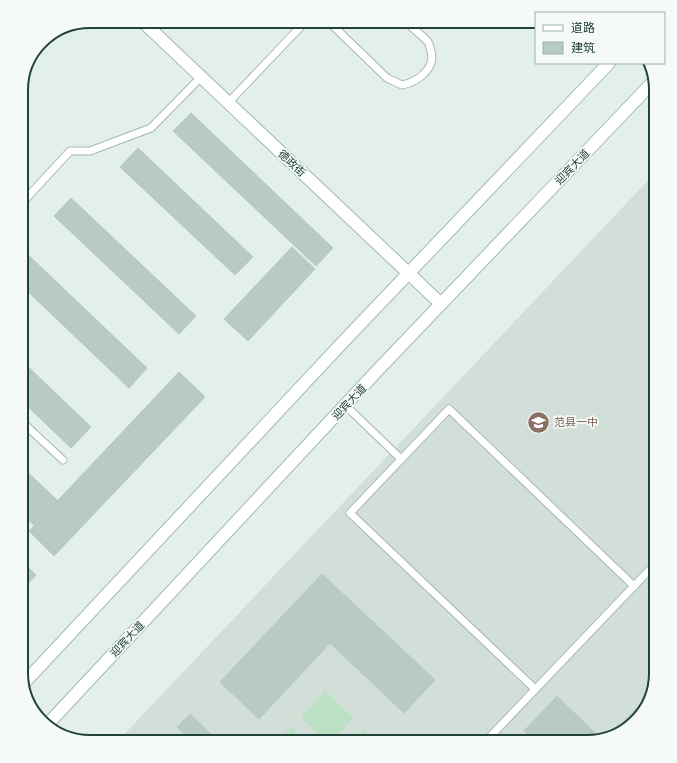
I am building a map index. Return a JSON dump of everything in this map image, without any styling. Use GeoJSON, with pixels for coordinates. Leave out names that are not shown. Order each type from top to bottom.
{"type":"FeatureCollection","features":[{"type":"Feature","properties":{"kind":"street","name":"德政街"},"geometry":{"type":"LineString","coordinates":[[149,28],[441,304]]}},
{"type":"Feature","properties":{"kind":"street"},"geometry":{"type":"LineString","coordinates":[[29,678],[408,273],[608,64]]}},
{"type":"Feature","properties":{"kind":"street","name":"迎宾大道"},"geometry":{"type":"LineString","coordinates":[[51,721],[441,304],[649,86]]}},
{"type":"Feature","properties":{"kind":"lane"},"geometry":{"type":"LineString","coordinates":[[228,103],[299,28]]}},
{"type":"Feature","properties":{"kind":"lane"},"geometry":{"type":"LineString","coordinates":[[335,28],[387,78],[402,85],[409,84],[424,74],[430,66],[432,56],[428,43],[412,28]]}},
{"type":"Feature","properties":{"kind":"lane"},"geometry":{"type":"LineString","coordinates":[[28,196],[70,151],[90,151],[151,128],[201,77]]}},
{"type":"Feature","properties":{"kind":"lane"},"geometry":{"type":"LineString","coordinates":[[345,406],[401,459]]}},
{"type":"Feature","properties":{"kind":"lane"},"geometry":{"type":"LineString","coordinates":[[535,690],[350,513],[401,459],[449,409],[634,586]]}},
{"type":"Feature","properties":{"kind":"lane"},"geometry":{"type":"LineString","coordinates":[[28,428],[63,460]]}},
{"type":"Feature","properties":{"kind":"lane"},"geometry":{"type":"LineString","coordinates":[[492,735],[649,570]]}},
{"type":"Feature","properties":{"kind":"shaded area","name":"范县一中"},"geometry":{"type":"Polygon","coordinates":[[[649,179],[649,673],[646,693],[634,714],[618,727],[607,732],[587,735],[124,735],[649,179]]]}},
{"type":"Feature","properties":{"kind":"green space"},"geometry":{"type":"Polygon","coordinates":[[[325,691],[353,718],[337,735],[320,735],[301,717],[325,691]]]}},
{"type":"Feature","properties":{"kind":"green space"},"geometry":{"type":"Polygon","coordinates":[[[291,727],[300,735],[284,735],[291,727]]]}},
{"type":"Feature","properties":{"kind":"green space"},"geometry":{"type":"Polygon","coordinates":[[[364,730],[369,735],[359,735],[364,730]]]}},
{"type":"Feature","properties":{"kind":"building"},"geometry":{"type":"Polygon","coordinates":[[[191,113],[333,248],[316,266],[173,131],[191,113]]]}},
{"type":"Feature","properties":{"kind":"building"},"geometry":{"type":"Polygon","coordinates":[[[138,148],[253,257],[235,275],[120,167],[138,148]]]}},
{"type":"Feature","properties":{"kind":"building"},"geometry":{"type":"Polygon","coordinates":[[[71,198],[196,316],[179,334],[54,216],[71,198]]]}},
{"type":"Feature","properties":{"kind":"building"},"geometry":{"type":"Polygon","coordinates":[[[292,247],[315,269],[248,341],[224,319],[292,247]]]}},
{"type":"Feature","properties":{"kind":"building"},"geometry":{"type":"Polygon","coordinates":[[[28,255],[147,368],[129,388],[28,292],[28,255]]]}},
{"type":"Feature","properties":{"kind":"building"},"geometry":{"type":"Polygon","coordinates":[[[28,367],[91,427],[71,448],[28,407],[28,367]]]}},
{"type":"Feature","properties":{"kind":"building"},"geometry":{"type":"Polygon","coordinates":[[[179,372],[205,397],[54,556],[29,531],[179,372]]]}},
{"type":"Feature","properties":{"kind":"building"},"geometry":{"type":"Polygon","coordinates":[[[28,473],[58,501],[34,525],[28,519],[28,473]]]}},
{"type":"Feature","properties":{"kind":"building"},"geometry":{"type":"Polygon","coordinates":[[[28,567],[36,575],[28,584],[28,567]]]}},
{"type":"Feature","properties":{"kind":"building"},"geometry":{"type":"Polygon","coordinates":[[[322,574],[435,680],[404,713],[330,643],[259,719],[220,682],[322,574]]]}},
{"type":"Feature","properties":{"kind":"building"},"geometry":{"type":"Polygon","coordinates":[[[557,696],[596,734],[528,735],[524,731],[557,696]]]}},
{"type":"Feature","properties":{"kind":"building"},"geometry":{"type":"Polygon","coordinates":[[[641,704],[634,714],[620,725],[641,704]]]}},
{"type":"Feature","properties":{"kind":"building"},"geometry":{"type":"Polygon","coordinates":[[[190,714],[212,735],[186,735],[177,727],[190,714]]]}},
{"type":"Feature","properties":{"kind":"place","name":"范县一中"},"geometry":{"type":"Point","coordinates":[538,422]}}]}
